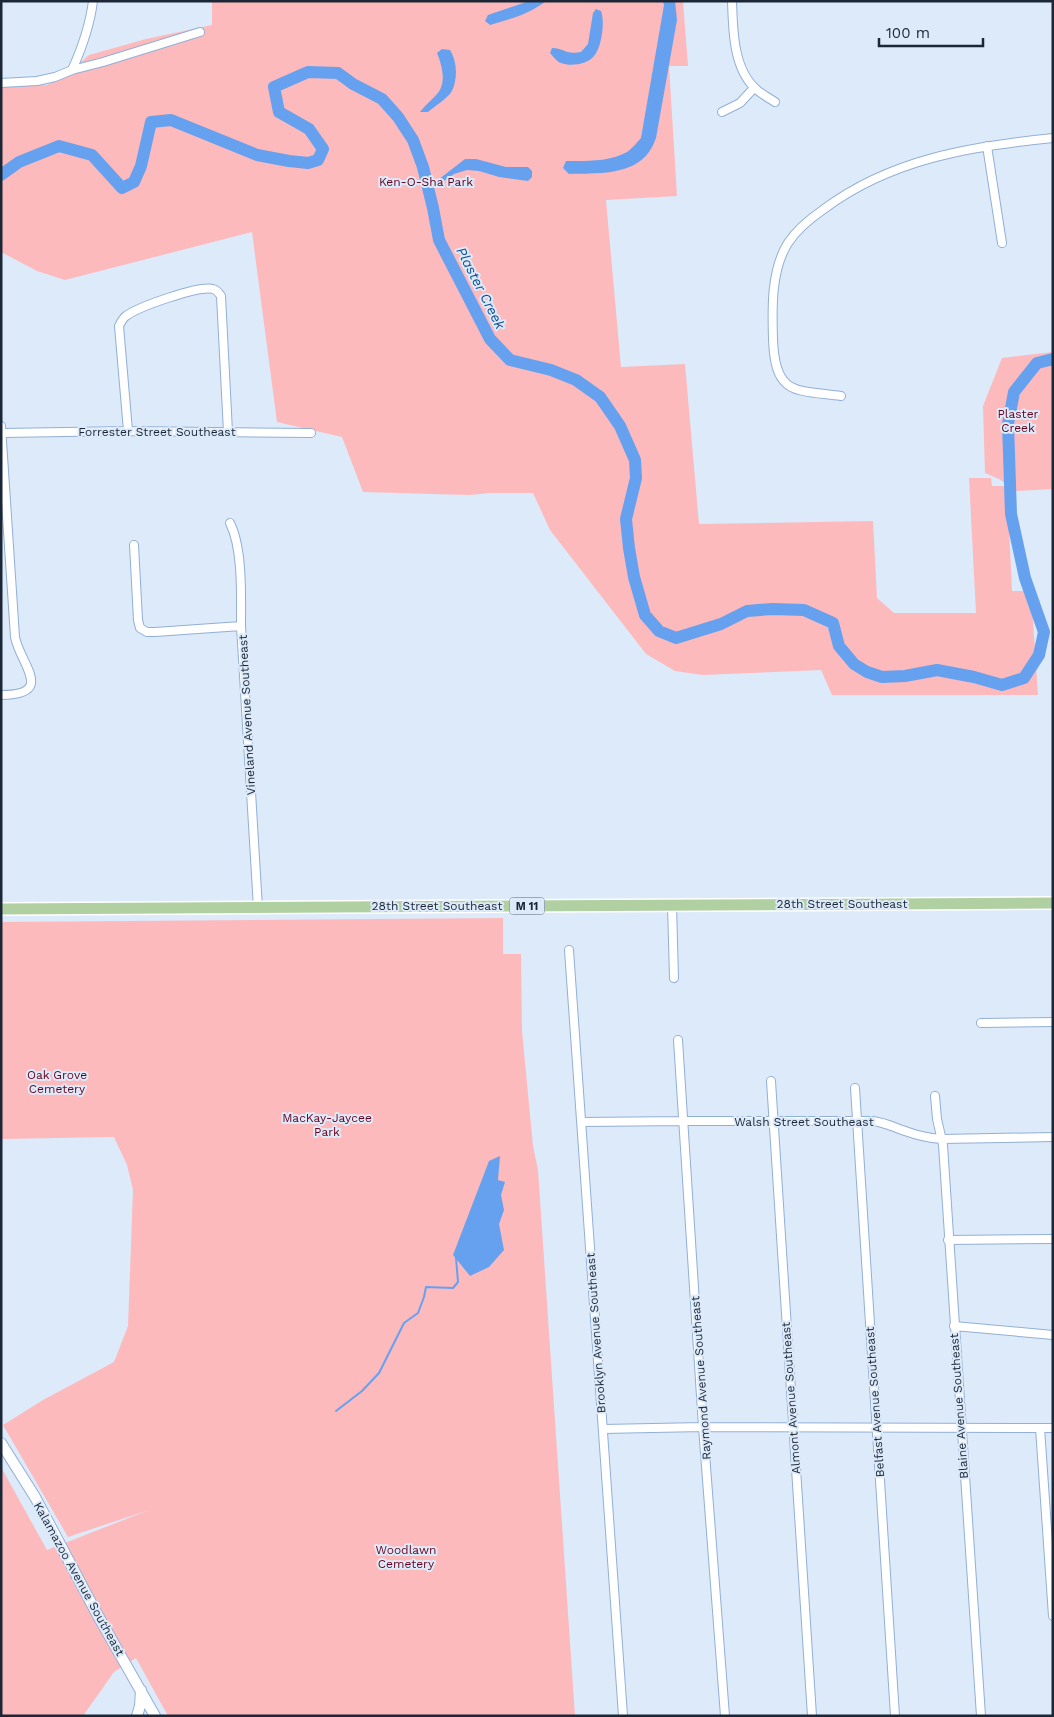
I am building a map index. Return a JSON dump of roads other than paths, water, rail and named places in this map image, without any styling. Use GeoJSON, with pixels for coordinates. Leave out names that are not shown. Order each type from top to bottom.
{"type":"FeatureCollection","features":[{"type":"Feature","properties":{"kind":"main road","name":"28th Street Southeast"},"geometry":{"type":"LineString","coordinates":[[1,909],[1053,903]]}},
{"type":"Feature","properties":{"kind":"main road","name":"Kalamazoo Avenue Southeast"},"geometry":{"type":"LineString","coordinates":[[1,1443],[35,1497],[97,1614],[155,1716]]}},
{"type":"Feature","properties":{"kind":"main road"},"geometry":{"type":"LineString","coordinates":[[138,1716],[140,1689]]}},
{"type":"Feature","properties":{"kind":"street"},"geometry":{"type":"LineString","coordinates":[[72,70],[84,41],[93,1]]}},
{"type":"Feature","properties":{"kind":"street"},"geometry":{"type":"LineString","coordinates":[[732,1],[733,36],[741,67],[754,88],[775,102]]}},
{"type":"Feature","properties":{"kind":"street"},"geometry":{"type":"LineString","coordinates":[[1,83],[38,81],[55,77],[72,70],[200,32]]}},
{"type":"Feature","properties":{"kind":"street"},"geometry":{"type":"LineString","coordinates":[[722,112],[740,103],[754,88]]}},
{"type":"Feature","properties":{"kind":"street"},"geometry":{"type":"LineString","coordinates":[[841,396],[799,390],[786,385],[778,374],[773,348],[772,318],[775,276],[788,243],[806,222],[840,197],[886,173],[942,154],[1053,138]]}},
{"type":"Feature","properties":{"kind":"street"},"geometry":{"type":"LineString","coordinates":[[987,146],[1002,243]]}},
{"type":"Feature","properties":{"kind":"street"},"geometry":{"type":"LineString","coordinates":[[128,431],[119,326],[124,317],[184,293],[212,288],[218,291],[221,296],[228,432]]}},
{"type":"Feature","properties":{"kind":"street"},"geometry":{"type":"LineString","coordinates":[[1,426],[15,637],[17,648],[32,677],[30,686],[24,692],[17,695],[1,695]]}},
{"type":"Feature","properties":{"kind":"street","name":"Forrester Street Southeast"},"geometry":{"type":"LineString","coordinates":[[2,433],[128,431],[311,433]]}},
{"type":"Feature","properties":{"kind":"street","name":"Vineland Avenue Southeast"},"geometry":{"type":"LineString","coordinates":[[230,522],[235,534],[240,584],[258,908]]}},
{"type":"Feature","properties":{"kind":"street"},"geometry":{"type":"LineString","coordinates":[[134,545],[140,628],[155,632],[241,626]]}},
{"type":"Feature","properties":{"kind":"street"},"geometry":{"type":"LineString","coordinates":[[1,569],[10,569]]}},
{"type":"Feature","properties":{"kind":"street"},"geometry":{"type":"LineString","coordinates":[[672,905],[674,978]]}},
{"type":"Feature","properties":{"kind":"street","name":"Brooklyn Avenue Southeast"},"geometry":{"type":"LineString","coordinates":[[569,950],[623,1716]]}},
{"type":"Feature","properties":{"kind":"street"},"geometry":{"type":"LineString","coordinates":[[981,1023],[1053,1022]]}},
{"type":"Feature","properties":{"kind":"street","name":"Raymond Avenue Southeast"},"geometry":{"type":"LineString","coordinates":[[678,1040],[703,1427],[725,1716]]}},
{"type":"Feature","properties":{"kind":"street","name":"Almont Avenue Southeast"},"geometry":{"type":"LineString","coordinates":[[771,1081],[812,1716]]}},
{"type":"Feature","properties":{"kind":"street","name":"Belfast Avenue Southeast"},"geometry":{"type":"LineString","coordinates":[[855,1088],[895,1716]]}},
{"type":"Feature","properties":{"kind":"street","name":"Blaine Avenue Southeast"},"geometry":{"type":"LineString","coordinates":[[935,1096],[937,1119],[943,1145],[980,1716]]}},
{"type":"Feature","properties":{"kind":"street","name":"Walsh Street Southeast"},"geometry":{"type":"LineString","coordinates":[[582,1122],[857,1121],[884,1123],[906,1132],[941,1139],[1053,1137]]}},
{"type":"Feature","properties":{"kind":"street"},"geometry":{"type":"LineString","coordinates":[[948,1240],[1053,1239]]}},
{"type":"Feature","properties":{"kind":"street"},"geometry":{"type":"LineString","coordinates":[[954,1326],[1053,1335]]}},
{"type":"Feature","properties":{"kind":"street"},"geometry":{"type":"LineString","coordinates":[[603,1429],[703,1427],[1053,1428]]}},
{"type":"Feature","properties":{"kind":"street"},"geometry":{"type":"LineString","coordinates":[[1040,1428],[1053,1616]]}},
{"type":"Feature","properties":{"kind":"water"},"geometry":{"type":"Polygon","coordinates":[[[529,1],[546,1],[527,13],[512,18],[490,25],[485,21],[488,15],[529,1]]]}},
{"type":"Feature","properties":{"kind":"water"},"geometry":{"type":"Polygon","coordinates":[[[663,1],[675,1],[677,20],[656,138],[652,147],[642,160],[623,169],[612,172],[569,174],[563,168],[566,161],[613,158],[627,152],[641,138],[664,5],[663,1]]]}},
{"type":"Feature","properties":{"kind":"water"},"geometry":{"type":"Polygon","coordinates":[[[596,9],[601,11],[603,27],[597,52],[588,61],[579,64],[570,65],[558,61],[550,53],[552,48],[576,53],[581,52],[588,44],[593,13],[596,9]]]}},
{"type":"Feature","properties":{"kind":"water"},"geometry":{"type":"Polygon","coordinates":[[[442,49],[450,50],[454,59],[456,75],[454,86],[450,94],[428,112],[420,112],[437,94],[442,85],[442,68],[437,53],[442,49]]]}},
{"type":"Feature","properties":{"kind":"water"},"geometry":{"type":"Polygon","coordinates":[[[465,159],[476,159],[506,167],[528,167],[532,171],[532,177],[528,181],[467,170],[454,174],[435,187],[434,183],[465,159]]]}},
{"type":"Feature","properties":{"kind":"water"},"geometry":{"type":"Polygon","coordinates":[[[500,1156],[498,1180],[505,1182],[501,1195],[504,1210],[499,1224],[504,1250],[489,1267],[470,1276],[453,1255],[489,1161],[500,1156]]]}},
{"type":"Feature","properties":{"kind":"waterway","name":"Plaster Creek"},"geometry":{"type":"LineString","coordinates":[[1,175],[19,162],[59,146],[92,155],[122,188],[134,182],[141,166],[151,122],[171,120],[257,155],[308,163],[318,160],[323,149],[309,129],[279,112],[274,87],[308,72],[338,73],[353,84],[382,99],[398,117],[413,140],[423,167],[439,240],[490,339],[510,360],[551,370],[576,380],[600,397],[620,426],[635,460],[636,478],[626,519],[634,577],[645,615],[659,631],[676,638],[721,624],[747,611],[772,609],[804,610],[833,623],[839,646],[854,664],[867,672],[882,677],[905,676],[937,670],[1002,685],[1024,678],[1039,655],[1044,632],[1025,578],[1011,514],[1008,424],[1014,392],[1037,363],[1053,359]]}},
{"type":"Feature","properties":{"kind":"waterway"},"geometry":{"type":"LineString","coordinates":[[336,1411],[362,1391],[379,1373],[404,1323],[418,1313],[426,1287],[453,1288],[458,1282],[456,1258]]}},
{"type":"Feature","properties":{"kind":"park label","name":"Ken-O-Sha Park"},"geometry":{"type":"Point","coordinates":[426,182]}},
{"type":"Feature","properties":{"kind":"park label","name":"Oak Grove Cemetery"},"geometry":{"type":"Point","coordinates":[57,1082]}},
{"type":"Feature","properties":{"kind":"park label","name":"MacKay-Jaycee Park"},"geometry":{"type":"Point","coordinates":[327,1125]}},
{"type":"Feature","properties":{"kind":"park label","name":"Woodlawn Cemetery"},"geometry":{"type":"Point","coordinates":[406,1557]}}]}
